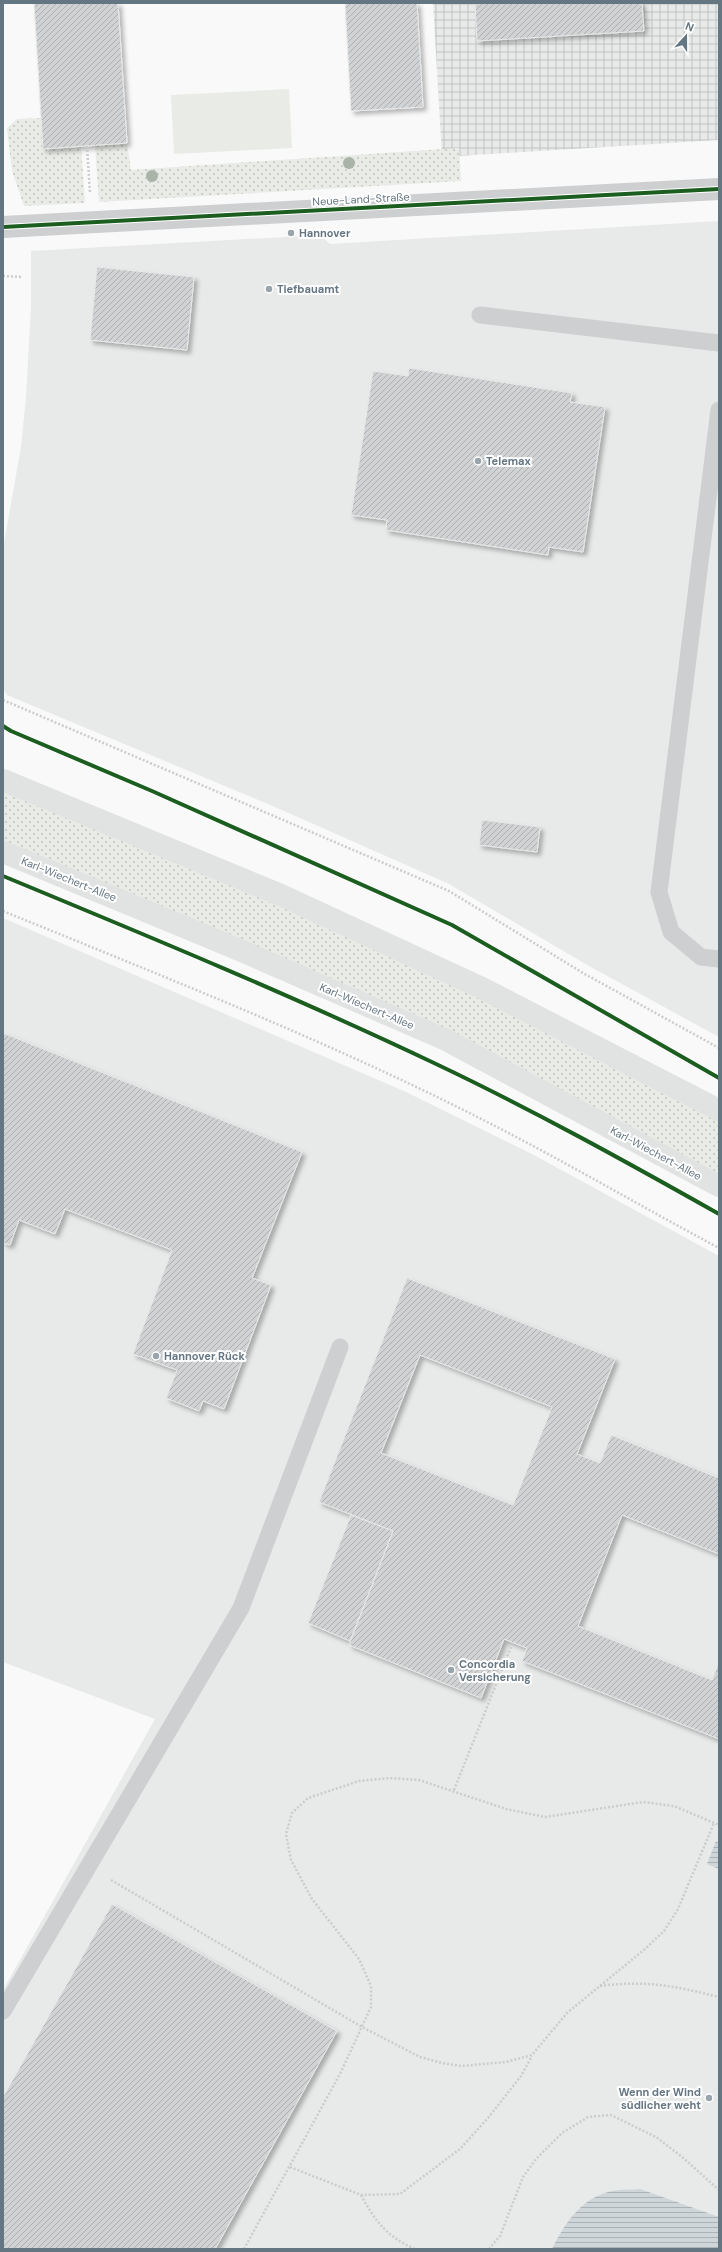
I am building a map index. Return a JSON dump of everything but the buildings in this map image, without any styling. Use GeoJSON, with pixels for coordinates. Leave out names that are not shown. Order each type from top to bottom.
{"type":"FeatureCollection","features":[{"type":"Feature","properties":{"kind":"main road"},"geometry":{"type":"LineString","coordinates":[[3,780],[281,895],[482,988],[719,1110]]}},
{"type":"Feature","properties":{"kind":"main road","name":"Karl-Wiechert-Allee"},"geometry":{"type":"LineString","coordinates":[[3,852],[230,946],[446,1040],[719,1186]]}},
{"type":"Feature","properties":{"kind":"street","name":"Neue-Land-Straße"},"geometry":{"type":"LineString","coordinates":[[3,227],[719,189]]}},
{"type":"Feature","properties":{"kind":"lane"},"geometry":{"type":"LineString","coordinates":[[480,315],[719,343]]}},
{"type":"Feature","properties":{"kind":"lane"},"geometry":{"type":"LineString","coordinates":[[719,410],[659,892],[671,932],[702,957],[719,959]]}},
{"type":"Feature","properties":{"kind":"lane"},"geometry":{"type":"LineString","coordinates":[[3,2011],[241,1608],[340,1347]]}},
{"type":"Feature","properties":{"kind":"path"},"geometry":{"type":"LineString","coordinates":[[3,276],[24,276]]}},
{"type":"Feature","properties":{"kind":"path"},"geometry":{"type":"LineString","coordinates":[[3,700],[449,892],[583,974],[719,1048]]}},
{"type":"Feature","properties":{"kind":"path"},"geometry":{"type":"LineString","coordinates":[[3,911],[213,996],[363,1063],[495,1126],[719,1248]]}},
{"type":"Feature","properties":{"kind":"path"},"geometry":{"type":"LineString","coordinates":[[454,1790],[511,1647]]}},
{"type":"Feature","properties":{"kind":"path"},"geometry":{"type":"LineString","coordinates":[[244,2249],[340,2074],[371,2007],[371,1986],[359,1959],[312,1898],[291,1860],[286,1834],[292,1813],[308,1798],[359,1781],[390,1778],[419,1780],[454,1790],[506,1809],[545,1817],[643,1802],[674,1806],[719,1825]]}},
{"type":"Feature","properties":{"kind":"path"},"geometry":{"type":"LineString","coordinates":[[290,2167],[361,2195],[400,2194],[460,2149],[498,2106],[521,2076],[532,2055],[567,2012],[645,1950],[664,1931],[678,1908],[714,1823]]}},
{"type":"Feature","properties":{"kind":"path"},"geometry":{"type":"LineString","coordinates":[[88,1867],[362,2027],[420,2057],[461,2066],[499,2062],[532,2055]]}},
{"type":"Feature","properties":{"kind":"path"},"geometry":{"type":"LineString","coordinates":[[599,1986],[628,1982],[659,1983],[719,1998]]}},
{"type":"Feature","properties":{"kind":"path"},"geometry":{"type":"LineString","coordinates":[[489,2249],[500,2236],[523,2177],[536,2159],[562,2133],[588,2117],[611,2115],[656,2137],[682,2156],[719,2190]]}},
{"type":"Feature","properties":{"kind":"path"},"geometry":{"type":"LineString","coordinates":[[361,2195],[374,2220],[398,2242],[415,2249]]}},
{"type":"Feature","properties":{"kind":"shaded area"},"geometry":{"type":"Polygon","coordinates":[[[433,3],[719,3],[719,140],[442,157],[433,3]]]}},
{"type":"Feature","properties":{"kind":"shaded area"},"geometry":{"type":"Polygon","coordinates":[[[289,89],[292,148],[174,154],[171,95],[289,89]]]}},
{"type":"Feature","properties":{"kind":"shaded area"},"geometry":{"type":"Polygon","coordinates":[[[41,118],[43,149],[81,146],[85,203],[24,206],[12,171],[7,128],[17,119],[41,118]]]}},
{"type":"Feature","properties":{"kind":"shaded area"},"geometry":{"type":"Polygon","coordinates":[[[127,143],[131,170],[459,148],[461,181],[99,202],[95,145],[127,143]]]}},
{"type":"Feature","properties":{"kind":"shaded area"},"geometry":{"type":"Polygon","coordinates":[[[719,221],[719,1037],[589,966],[449,884],[275,807],[7,695],[3,688],[3,549],[21,447],[26,397],[31,306],[31,251],[320,235],[330,244],[719,221]]]}},
{"type":"Feature","properties":{"kind":"shaded area"},"geometry":{"type":"Polygon","coordinates":[[[3,780],[281,895],[719,1110],[719,1186],[446,1040],[3,852],[3,780]]]}},
{"type":"Feature","properties":{"kind":"shaded area","name":"Concordia Versicherung"},"geometry":{"type":"Polygon","coordinates":[[[3,918],[406,1092],[532,1154],[719,1256],[719,2249],[3,2249],[3,1990],[155,1719],[3,1662],[3,918]]]}},
{"type":"Feature","properties":{"kind":"shaded area"},"geometry":{"type":"Polygon","coordinates":[[[716,1841],[719,1843],[719,1869],[707,1864],[716,1841]]]}},
{"type":"Feature","properties":{"kind":"shaded area"},"geometry":{"type":"Polygon","coordinates":[[[640,2189],[719,2217],[719,2249],[552,2249],[562,2230],[575,2213],[591,2199],[612,2191],[640,2189]]]}},
{"type":"Feature","properties":{"kind":"cycle path"},"geometry":{"type":"LineString","coordinates":[[3,227],[719,189]]}},
{"type":"Feature","properties":{"kind":"cycle path"},"geometry":{"type":"LineString","coordinates":[[3,726],[11,731],[152,791],[452,925],[719,1078]]}},
{"type":"Feature","properties":{"kind":"cycle path"},"geometry":{"type":"LineString","coordinates":[[3,876],[274,990],[434,1063],[578,1136],[719,1214]]}},
{"type":"Feature","properties":{"kind":"place","name":"Hannover"},"geometry":{"type":"Point","coordinates":[291,233]}},
{"type":"Feature","properties":{"kind":"place","name":"Tiefbauamt"},"geometry":{"type":"Point","coordinates":[269,289]}},
{"type":"Feature","properties":{"kind":"place","name":"Telemax"},"geometry":{"type":"Point","coordinates":[478,461]}},
{"type":"Feature","properties":{"kind":"place","name":"Hannover Rück"},"geometry":{"type":"Point","coordinates":[156,1356]}},
{"type":"Feature","properties":{"kind":"place","name":"Concordia Versicherung"},"geometry":{"type":"Point","coordinates":[451,1670]}},
{"type":"Feature","properties":{"kind":"place","name":"Wenn der Wind südlicher weht"},"geometry":{"type":"Point","coordinates":[709,2098]}}]}
